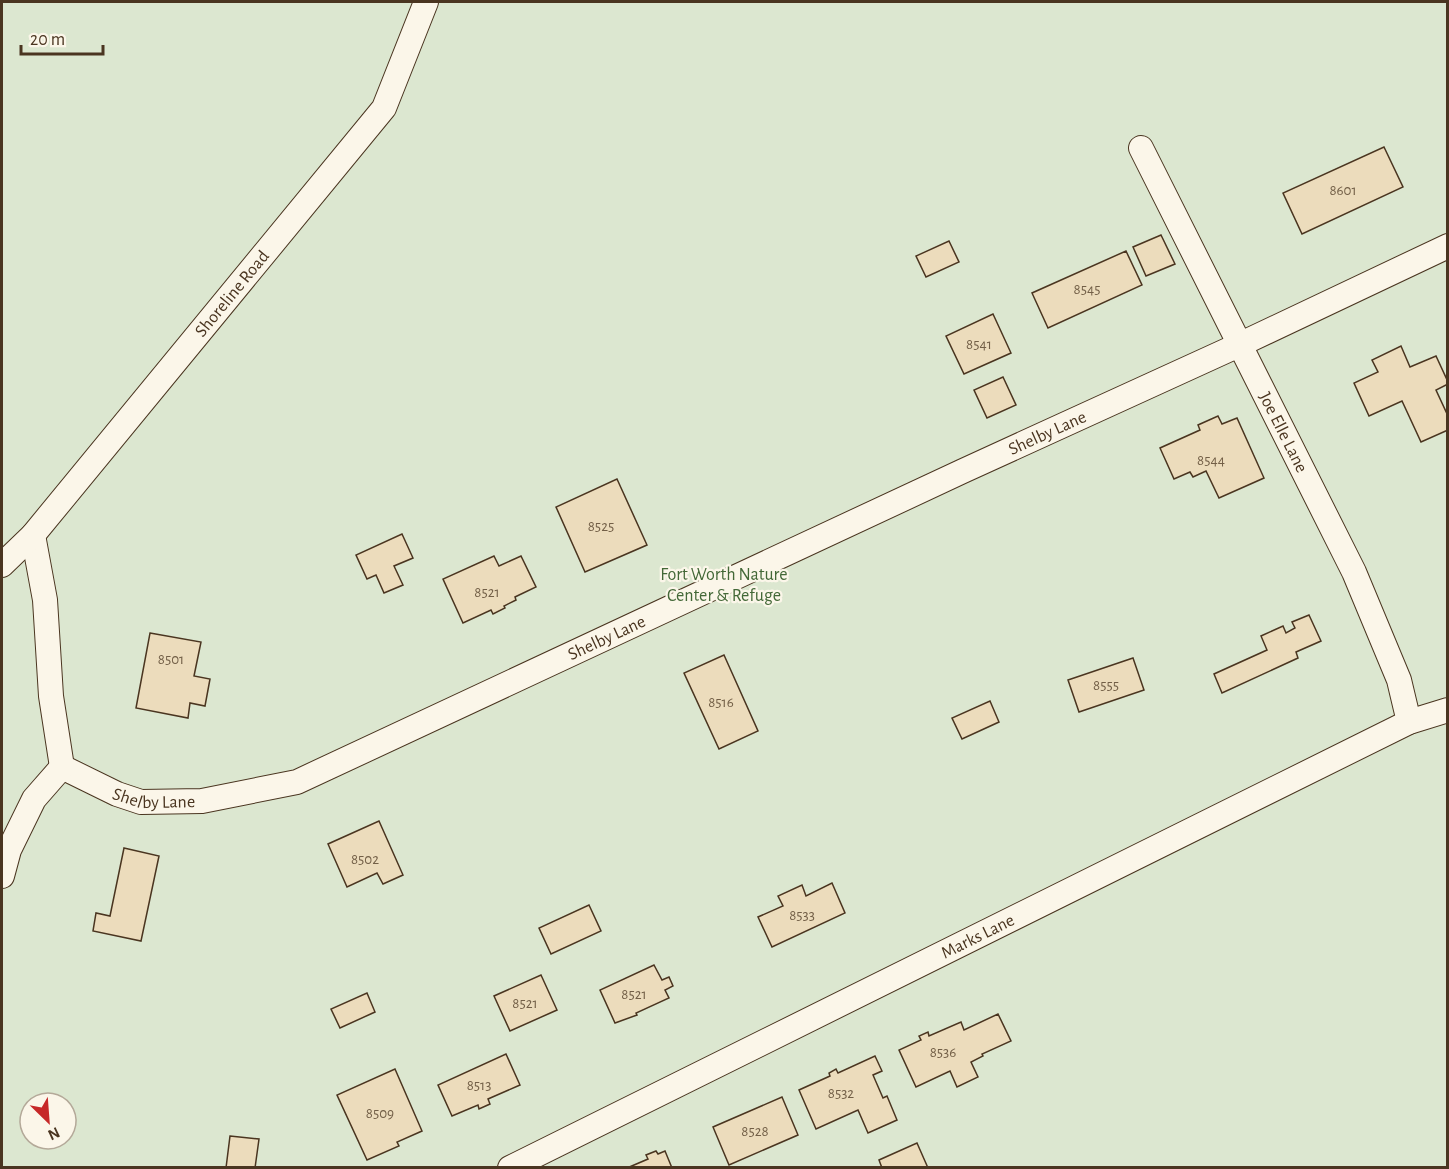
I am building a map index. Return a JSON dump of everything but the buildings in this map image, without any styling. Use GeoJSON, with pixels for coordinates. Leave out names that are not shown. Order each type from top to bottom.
{"type":"FeatureCollection","features":[{"type":"Feature","properties":{"kind":"street","name":"Shoreline Road"},"geometry":{"type":"LineString","coordinates":[[2,565],[33,535],[384,108],[426,2]]}},
{"type":"Feature","properties":{"kind":"street","name":"Joe Elle Lane"},"geometry":{"type":"LineString","coordinates":[[1141,148],[1354,572],[1399,680],[1409,722]]}},
{"type":"Feature","properties":{"kind":"street","name":"Shelby Lane"},"geometry":{"type":"LineString","coordinates":[[62,767],[117,794],[141,802],[202,801],[297,782],[1448,246]]}},
{"type":"Feature","properties":{"kind":"street"},"geometry":{"type":"LineString","coordinates":[[2,876],[9,850],[34,799],[62,767],[51,696],[45,600],[33,535]]}},
{"type":"Feature","properties":{"kind":"street","name":"Marks Lane"},"geometry":{"type":"LineString","coordinates":[[510,1167],[773,1039],[1409,722],[1448,710]]}},
{"type":"Feature","properties":{"kind":"green space","name":"Fort Worth Nature Center & Refuge"},"geometry":{"type":"Polygon","coordinates":[[[2,2],[1447,2],[1447,1167],[2,1168],[2,2]]]}}]}
